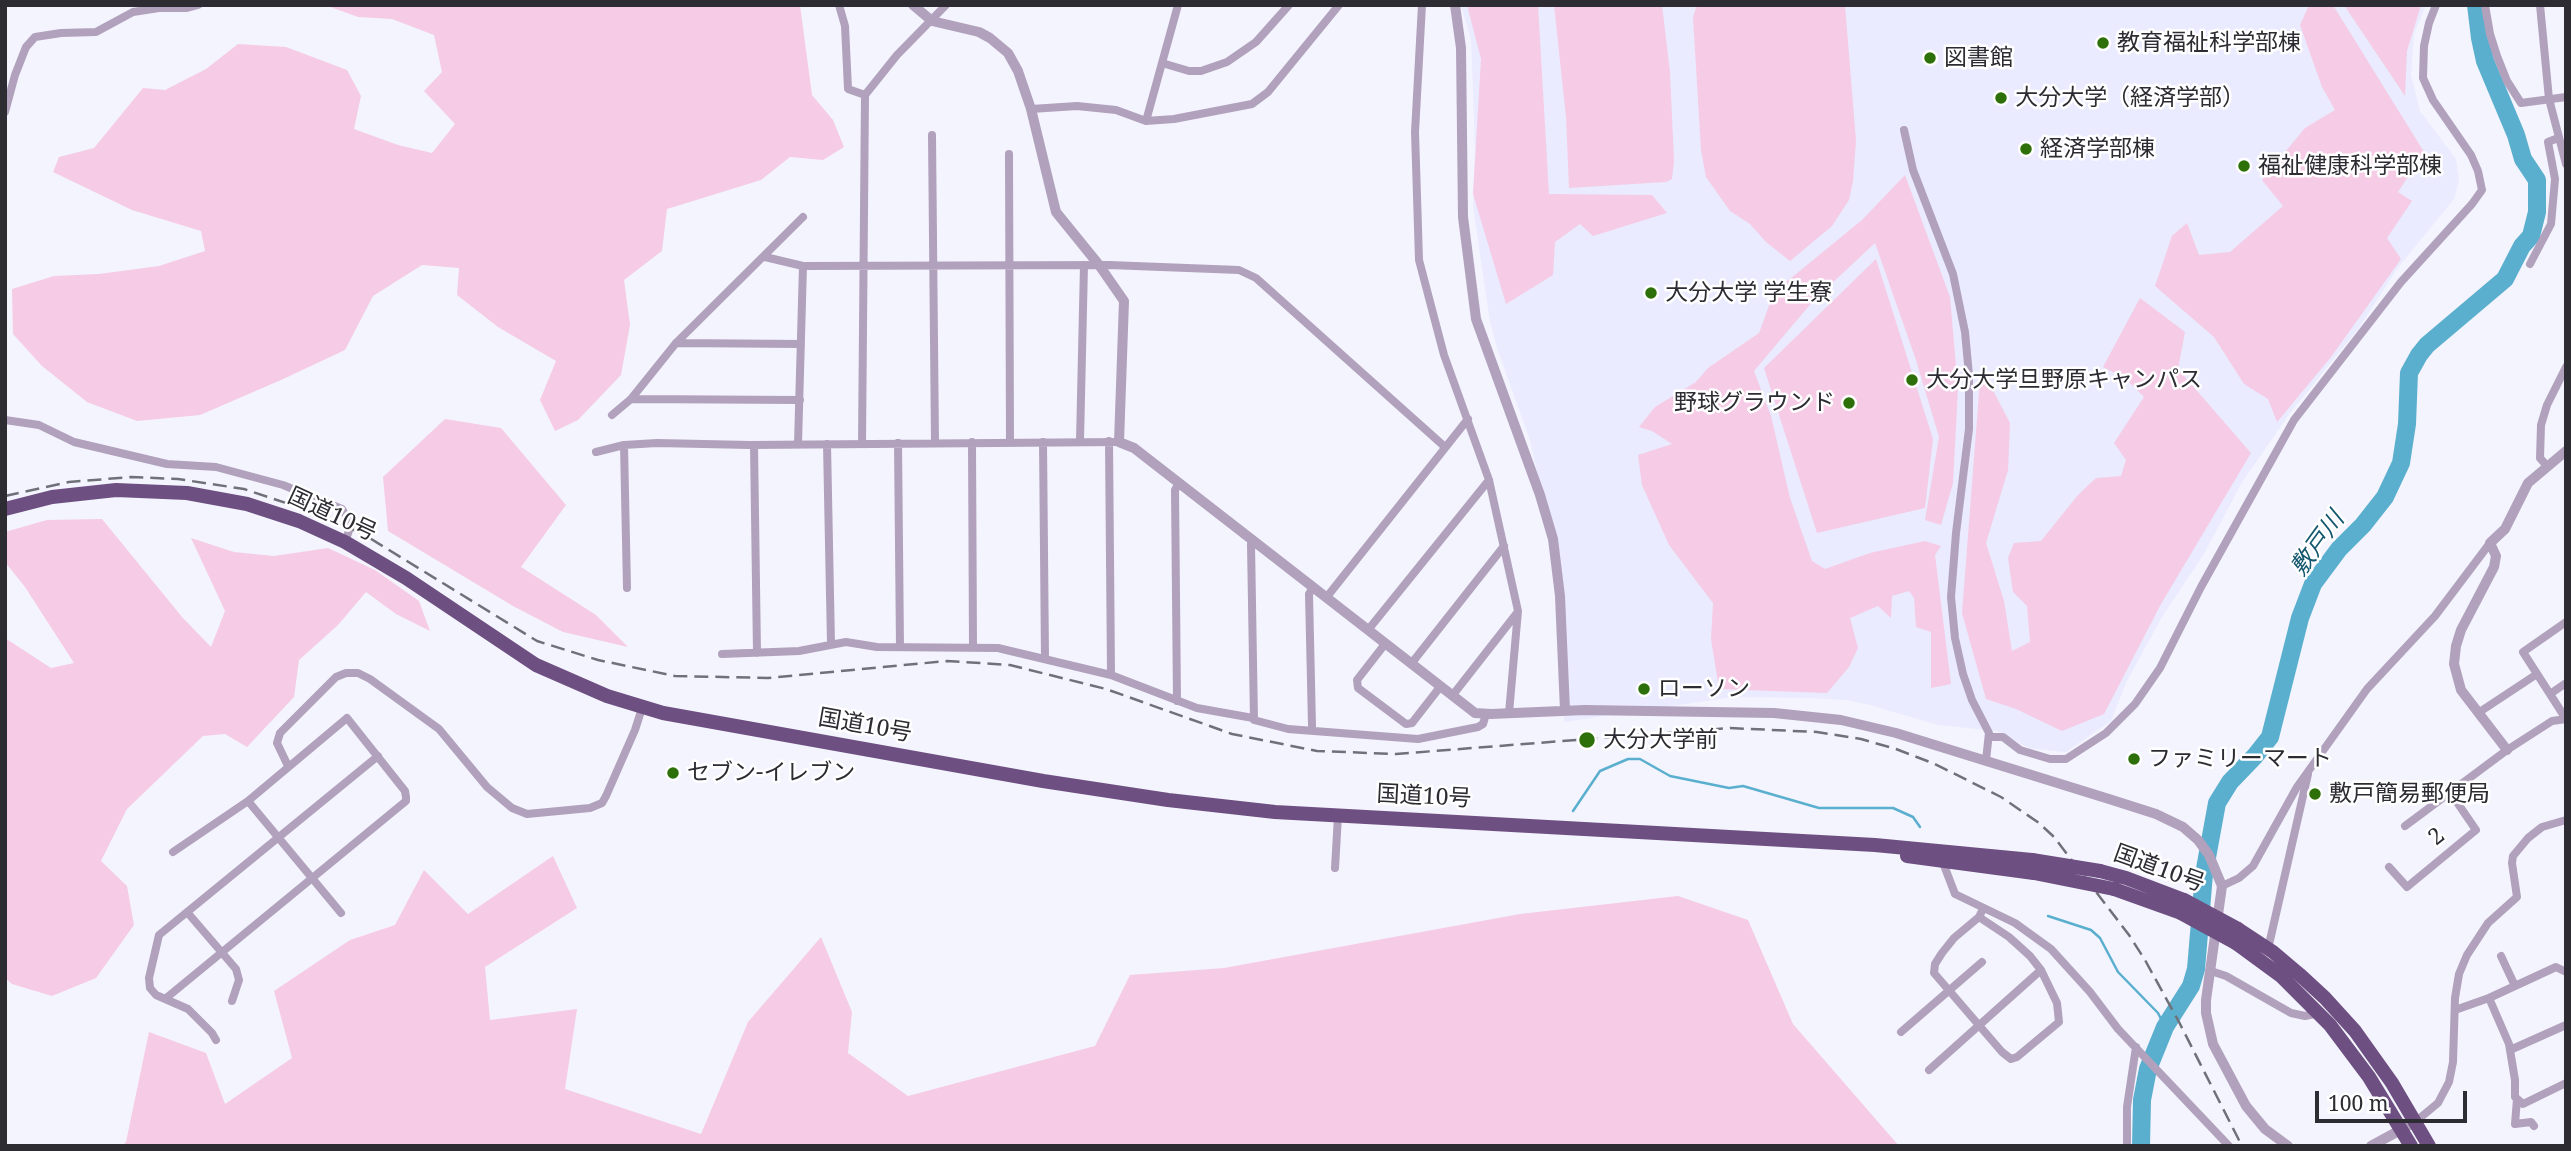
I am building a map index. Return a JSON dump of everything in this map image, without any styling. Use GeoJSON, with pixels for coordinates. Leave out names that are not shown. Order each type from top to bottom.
{"type":"FeatureCollection","features":[{"type":"Feature","properties":{"kind":"highway","name":"国道10号"},"geometry":{"type":"LineString","coordinates":[[5,509],[52,497],[88,492],[143,490],[219,497],[267,510],[345,542],[406,578],[536,665],[583,688],[642,708],[1104,791],[1249,809],[1338,816],[1770,838],[2100,871],[2126,877],[2237,936],[2268,949],[2319,992],[2356,1031],[2392,1083],[2429,1146]]}},
{"type":"Feature","properties":{"kind":"highway","name":"国道10号"},"geometry":{"type":"LineString","coordinates":[[2033,866],[2182,906]]}},
{"type":"Feature","properties":{"kind":"highway","name":"国道10号"},"geometry":{"type":"LineString","coordinates":[[2237,936],[2319,1013],[2358,1061],[2411,1146]]}},
{"type":"Feature","properties":{"kind":"street"},"geometry":{"type":"LineString","coordinates":[[5,112],[18,65],[26,47],[35,37],[96,32],[133,12],[198,5]]}},
{"type":"Feature","properties":{"kind":"street"},"geometry":{"type":"LineString","coordinates":[[839,5],[845,26],[848,89],[865,95]]}},
{"type":"Feature","properties":{"kind":"street"},"geometry":{"type":"LineString","coordinates":[[914,5],[932,21],[979,32],[1008,54],[1018,71],[1031,109],[1056,212],[1124,301],[1114,441],[1111,675]]}},
{"type":"Feature","properties":{"kind":"street"},"geometry":{"type":"LineString","coordinates":[[863,443],[865,95],[897,55],[946,5]]}},
{"type":"Feature","properties":{"kind":"street"},"geometry":{"type":"LineString","coordinates":[[1146,121],[1178,5]]}},
{"type":"Feature","properties":{"kind":"street"},"geometry":{"type":"LineString","coordinates":[[1162,63],[1189,71],[1201,71],[1227,62],[1256,42],[1289,5]]}},
{"type":"Feature","properties":{"kind":"street"},"geometry":{"type":"LineString","coordinates":[[1031,109],[1077,106],[1116,110],[1146,121],[1174,119],[1252,104],[1268,92],[1339,5]]}},
{"type":"Feature","properties":{"kind":"street"},"geometry":{"type":"LineString","coordinates":[[1422,5],[1415,132],[1419,260],[1444,355],[1489,480],[1518,611],[1508,713]]}},
{"type":"Feature","properties":{"kind":"street"},"geometry":{"type":"LineString","coordinates":[[1455,5],[1461,48],[1463,217],[1476,319],[1543,504],[1553,539],[1560,596],[1565,710]]}},
{"type":"Feature","properties":{"kind":"street"},"geometry":{"type":"LineString","coordinates":[[1989,737],[2003,737],[2020,750],[2062,760],[2072,757],[2106,733],[2135,704],[2160,668],[2201,587],[2294,420],[2401,282],[2482,190],[2471,155],[2433,100],[2423,78],[2424,46],[2436,5]]}},
{"type":"Feature","properties":{"kind":"street"},"geometry":{"type":"LineString","coordinates":[[2485,5],[2497,56],[2521,103],[2566,97]]}},
{"type":"Feature","properties":{"kind":"street"},"geometry":{"type":"LineString","coordinates":[[2540,5],[2549,99],[2566,164]]}},
{"type":"Feature","properties":{"kind":"street"},"geometry":{"type":"LineString","coordinates":[[1905,130],[1913,170],[1953,274],[1965,332],[1969,375],[1969,429],[1951,597],[1962,674],[1972,700],[1987,725],[1989,737],[1986,760]]}},
{"type":"Feature","properties":{"kind":"street"},"geometry":{"type":"LineString","coordinates":[[932,135],[935,443]]}},
{"type":"Feature","properties":{"kind":"street"},"geometry":{"type":"LineString","coordinates":[[2530,264],[2551,224],[2555,179],[2548,142],[2558,138]]}},
{"type":"Feature","properties":{"kind":"street"},"geometry":{"type":"LineString","coordinates":[[1009,154],[1010,442]]}},
{"type":"Feature","properties":{"kind":"street"},"geometry":{"type":"LineString","coordinates":[[612,415],[631,399],[676,343],[803,217]]}},
{"type":"Feature","properties":{"kind":"street"},"geometry":{"type":"LineString","coordinates":[[765,257],[803,266],[1099,265],[1239,270],[1250,274],[1445,447]]}},
{"type":"Feature","properties":{"kind":"street"},"geometry":{"type":"LineString","coordinates":[[1080,441],[1084,265]]}},
{"type":"Feature","properties":{"kind":"street"},"geometry":{"type":"LineString","coordinates":[[798,444],[803,266]]}},
{"type":"Feature","properties":{"kind":"street"},"geometry":{"type":"LineString","coordinates":[[676,343],[801,344]]}},
{"type":"Feature","properties":{"kind":"street"},"geometry":{"type":"LineString","coordinates":[[2547,466],[2540,458],[2541,425],[2547,405],[2566,367]]}},
{"type":"Feature","properties":{"kind":"street"},"geometry":{"type":"LineString","coordinates":[[631,399],[800,400]]}},
{"type":"Feature","properties":{"kind":"street"},"geometry":{"type":"LineString","coordinates":[[1326,598],[1468,419]]}},
{"type":"Feature","properties":{"kind":"street"},"geometry":{"type":"LineString","coordinates":[[5,420],[34,424],[75,442],[167,464],[227,469],[283,485],[342,509],[351,525],[345,542]]}},
{"type":"Feature","properties":{"kind":"street"},"geometry":{"type":"LineString","coordinates":[[596,452],[624,446],[685,442],[754,445],[1114,441],[1134,448],[1471,711],[1486,714],[1565,710],[1820,716],[1873,726],[2156,814],[2183,827],[2214,862],[2222,886],[2206,1013],[2213,1044],[2246,1106],[2265,1129],[2288,1146]]}},
{"type":"Feature","properties":{"kind":"street"},"geometry":{"type":"LineString","coordinates":[[972,442],[973,647]]}},
{"type":"Feature","properties":{"kind":"street"},"geometry":{"type":"LineString","coordinates":[[1043,442],[1045,659]]}},
{"type":"Feature","properties":{"kind":"street"},"geometry":{"type":"LineString","coordinates":[[898,443],[900,647]]}},
{"type":"Feature","properties":{"kind":"street"},"geometry":{"type":"LineString","coordinates":[[827,444],[831,644]]}},
{"type":"Feature","properties":{"kind":"street"},"geometry":{"type":"LineString","coordinates":[[754,445],[757,653]]}},
{"type":"Feature","properties":{"kind":"street"},"geometry":{"type":"LineString","coordinates":[[624,446],[627,588]]}},
{"type":"Feature","properties":{"kind":"street"},"geometry":{"type":"LineString","coordinates":[[2222,886],[2239,878],[2253,866],[2310,768],[2374,681],[2435,616],[2490,543],[2505,529],[2528,483],[2566,451]]}},
{"type":"Feature","properties":{"kind":"street"},"geometry":{"type":"LineString","coordinates":[[1368,630],[1489,480]]}},
{"type":"Feature","properties":{"kind":"street"},"geometry":{"type":"LineString","coordinates":[[1178,701],[1175,490],[1179,483]]}},
{"type":"Feature","properties":{"kind":"street"},"geometry":{"type":"LineString","coordinates":[[1253,718],[1251,544],[1254,541]]}},
{"type":"Feature","properties":{"kind":"street"},"geometry":{"type":"LineString","coordinates":[[2490,543],[2496,556],[2494,567],[2461,630],[2454,664],[2461,690],[2507,750]]}},
{"type":"Feature","properties":{"kind":"street"},"geometry":{"type":"LineString","coordinates":[[1411,664],[1504,546]]}},
{"type":"Feature","properties":{"kind":"street"},"geometry":{"type":"LineString","coordinates":[[1312,726],[1309,594],[1313,587]]}},
{"type":"Feature","properties":{"kind":"street"},"geometry":{"type":"LineString","coordinates":[[1452,696],[1518,611]]}},
{"type":"Feature","properties":{"kind":"street"},"geometry":{"type":"LineString","coordinates":[[2405,826],[2507,750],[2552,721],[2564,721],[2523,652],[2566,622]]}},
{"type":"Feature","properties":{"kind":"street"},"geometry":{"type":"LineString","coordinates":[[722,654],[799,651],[850,642],[877,647],[1002,648],[1111,675],[1202,709],[1253,718],[1261,723],[1287,729],[1409,740],[1471,730],[1482,724],[1486,714]]}},
{"type":"Feature","properties":{"kind":"street"},"geometry":{"type":"LineString","coordinates":[[1385,644],[1357,680],[1358,688],[1406,724],[1412,723],[1440,687]]}},
{"type":"Feature","properties":{"kind":"street"},"geometry":{"type":"LineString","coordinates":[[288,766],[277,743],[280,733],[336,677],[346,673],[358,673],[439,729],[487,786],[512,808],[527,814],[590,808],[602,803],[606,796],[642,708]]}},
{"type":"Feature","properties":{"kind":"street"},"geometry":{"type":"LineString","coordinates":[[2478,713],[2537,674]]}},
{"type":"Feature","properties":{"kind":"street"},"geometry":{"type":"LineString","coordinates":[[2550,694],[2566,683]]}},
{"type":"Feature","properties":{"kind":"street"},"geometry":{"type":"LineString","coordinates":[[165,999],[406,801],[405,791],[347,718],[248,800],[173,852]]}},
{"type":"Feature","properties":{"kind":"street"},"geometry":{"type":"LineString","coordinates":[[216,1040],[188,1009],[156,995],[150,988],[149,978],[159,935],[378,756]]}},
{"type":"Feature","properties":{"kind":"street"},"geometry":{"type":"LineString","coordinates":[[2268,949],[2310,768]]}},
{"type":"Feature","properties":{"kind":"street","name":"2"},"geometry":{"type":"LineString","coordinates":[[2389,867],[2407,887],[2476,830],[2450,792]]}},
{"type":"Feature","properties":{"kind":"street"},"geometry":{"type":"LineString","coordinates":[[248,800],[341,913]]}},
{"type":"Feature","properties":{"kind":"street"},"geometry":{"type":"LineString","coordinates":[[1335,868],[1338,816]]}},
{"type":"Feature","properties":{"kind":"street"},"geometry":{"type":"LineString","coordinates":[[2371,1146],[2415,1122],[2438,1102],[2449,1082],[2454,1062],[2456,985],[2464,961],[2488,923],[2517,897],[2513,856],[2528,838],[2542,827],[2566,820]]}},
{"type":"Feature","properties":{"kind":"street"},"geometry":{"type":"LineString","coordinates":[[1945,856],[1955,894],[1981,913],[2022,947],[2041,970],[2057,1003],[2059,1022],[2011,1059],[1978,1027],[1934,973],[1935,964],[1954,938],[1981,913]]}},
{"type":"Feature","properties":{"kind":"street"},"geometry":{"type":"LineString","coordinates":[[187,912],[239,975],[232,1001]]}},
{"type":"Feature","properties":{"kind":"street"},"geometry":{"type":"LineString","coordinates":[[1981,913],[2023,927],[2051,949],[2139,1050],[2229,1146]]}},
{"type":"Feature","properties":{"kind":"street"},"geometry":{"type":"LineString","coordinates":[[2501,957],[2515,986]]}},
{"type":"Feature","properties":{"kind":"street"},"geometry":{"type":"LineString","coordinates":[[1901,1032],[1982,962]]}},
{"type":"Feature","properties":{"kind":"street"},"geometry":{"type":"LineString","coordinates":[[2455,1010],[2489,998],[2556,967],[2566,972]]}},
{"type":"Feature","properties":{"kind":"street"},"geometry":{"type":"LineString","coordinates":[[1928,1070],[2041,970]]}},
{"type":"Feature","properties":{"kind":"street"},"geometry":{"type":"LineString","coordinates":[[2211,971],[2227,976],[2291,1013],[2305,1016],[2319,1013]]}},
{"type":"Feature","properties":{"kind":"street"},"geometry":{"type":"LineString","coordinates":[[2489,998],[2510,1050],[2517,1100],[2515,1124],[2531,1122],[2534,1126]]}},
{"type":"Feature","properties":{"kind":"street"},"geometry":{"type":"LineString","coordinates":[[2510,1050],[2566,1025]]}},
{"type":"Feature","properties":{"kind":"street"},"geometry":{"type":"LineString","coordinates":[[2127,1146],[2127,1107],[2139,1050]]}},
{"type":"Feature","properties":{"kind":"street"},"geometry":{"type":"LineString","coordinates":[[2517,1100],[2522,1104],[2566,1083]]}},
{"type":"Feature","properties":{"kind":"shaded area"},"geometry":{"type":"Polygon","coordinates":[[[325,5],[800,5],[812,95],[833,120],[844,147],[823,160],[790,157],[761,180],[667,209],[662,251],[624,280],[630,325],[621,375],[578,420],[555,431],[540,400],[556,361],[498,327],[457,295],[459,268],[422,265],[373,296],[345,350],[200,415],[137,421],[87,402],[42,366],[13,334],[12,289],[54,276],[99,274],[159,266],[205,251],[201,231],[132,210],[53,172],[59,157],[94,148],[143,88],[165,90],[206,69],[238,44],[286,47],[347,70],[361,96],[354,129],[398,145],[432,153],[455,124],[424,91],[442,72],[434,35],[392,19],[358,17],[325,5]]]}},
{"type":"Feature","properties":{"kind":"shaded area","name":"大分大学旦野原キャンパス"},"geometry":{"type":"Polygon","coordinates":[[[1461,5],[2426,5],[2414,34],[2411,75],[2420,111],[2456,159],[2459,181],[2454,199],[2397,269],[2358,329],[2290,413],[2241,484],[2204,554],[2162,617],[2126,683],[2111,721],[2066,752],[2029,748],[1997,731],[1938,725],[1846,700],[1733,697],[1564,722],[1561,612],[1550,530],[1530,440],[1490,322],[1473,206],[1475,149],[1471,39],[1461,5]]]}},
{"type":"Feature","properties":{"kind":"shaded area"},"geometry":{"type":"Polygon","coordinates":[[[1467,5],[1538,5],[1549,194],[1652,195],[1667,213],[1593,236],[1580,224],[1555,242],[1553,275],[1506,304],[1473,194],[1481,59],[1467,5]]]}},
{"type":"Feature","properties":{"kind":"shaded area"},"geometry":{"type":"Polygon","coordinates":[[[1554,5],[1662,5],[1670,72],[1674,161],[1672,179],[1666,182],[1569,188],[1566,117],[1554,5]]]}},
{"type":"Feature","properties":{"kind":"shaded area"},"geometry":{"type":"Polygon","coordinates":[[[1697,5],[1845,5],[1856,141],[1849,200],[1832,226],[1790,261],[1766,242],[1750,224],[1730,211],[1706,177],[1701,150],[1693,17],[1697,5]]]}},
{"type":"Feature","properties":{"kind":"shaded area"},"geometry":{"type":"Polygon","coordinates":[[[2309,5],[2333,5],[2424,152],[2398,192],[2412,201],[2387,238],[2401,259],[2331,357],[2277,422],[2268,399],[2244,384],[2214,337],[2155,286],[2172,236],[2187,223],[2199,255],[2230,252],[2283,206],[2262,180],[2305,128],[2335,110],[2322,87],[2300,25],[2309,5]]]}},
{"type":"Feature","properties":{"kind":"shaded area"},"geometry":{"type":"Polygon","coordinates":[[[2344,5],[2421,5],[2407,51],[2405,96],[2344,5]]]}},
{"type":"Feature","properties":{"kind":"shaded area"},"geometry":{"type":"Polygon","coordinates":[[[1905,175],[1950,297],[1958,389],[1953,483],[1941,525],[1925,520],[1939,437],[1916,360],[1875,243],[1813,301],[1754,371],[1771,416],[1790,498],[1812,561],[1825,569],[1870,553],[1925,541],[1941,546],[1935,555],[1951,684],[1931,688],[1931,632],[1916,627],[1914,598],[1909,591],[1892,596],[1891,618],[1878,606],[1850,618],[1858,648],[1849,667],[1827,693],[1719,689],[1711,639],[1713,603],[1669,545],[1642,485],[1638,455],[1672,444],[1652,431],[1639,427],[1655,407],[1696,382],[1708,368],[1759,333],[1774,292],[1862,220],[1905,175]]]}},
{"type":"Feature","properties":{"kind":"shaded area","name":"野球グラウンド"},"geometry":{"type":"Polygon","coordinates":[[[1876,259],[1933,439],[1925,508],[1817,533],[1764,368],[1876,259]]]}},
{"type":"Feature","properties":{"kind":"shaded area"},"geometry":{"type":"Polygon","coordinates":[[[2140,298],[2185,332],[2178,369],[2251,453],[2161,604],[2104,714],[2062,731],[2016,709],[1986,699],[1962,613],[1981,367],[2010,423],[2008,470],[1986,543],[2004,601],[2012,651],[2030,642],[2027,606],[2013,592],[2008,558],[2014,543],[2041,541],[2078,495],[2096,478],[2121,476],[2126,460],[2114,443],[2144,397],[2126,379],[2103,367],[2140,298]]]}},
{"type":"Feature","properties":{"kind":"shaded area"},"geometry":{"type":"Polygon","coordinates":[[[445,419],[501,428],[566,505],[521,567],[596,615],[628,647],[563,632],[513,606],[388,531],[383,477],[445,419]]]}},
{"type":"Feature","properties":{"kind":"shaded area"},"geometry":{"type":"Polygon","coordinates":[[[102,519],[182,617],[211,647],[225,611],[191,538],[234,552],[274,556],[328,548],[375,570],[419,601],[430,631],[396,614],[366,592],[338,625],[299,660],[294,697],[247,747],[225,734],[203,736],[127,809],[101,861],[127,886],[134,925],[96,978],[52,996],[12,984],[5,978],[5,638],[51,668],[74,663],[25,587],[5,562],[5,532],[47,520],[102,519]]]}},
{"type":"Feature","properties":{"kind":"shaded area"},"geometry":{"type":"Polygon","coordinates":[[[553,856],[577,908],[485,967],[490,1020],[577,1009],[565,1089],[701,1134],[748,1022],[821,937],[852,1012],[848,1053],[908,1096],[1095,1046],[1130,975],[1224,968],[1520,914],[1678,896],[1748,920],[1793,1024],[1899,1146],[122,1146],[126,1142],[149,1032],[206,1053],[225,1104],[292,1058],[274,991],[350,940],[395,925],[424,870],[468,914],[553,856]]]}},
{"type":"Feature","properties":{"kind":"waterway","name":"敷戸川"},"geometry":{"type":"LineString","coordinates":[[2141,1146],[2142,1100],[2148,1069],[2165,1027],[2191,986],[2196,969],[2204,874],[2217,803],[2230,782],[2270,737],[2300,618],[2313,584],[2339,549],[2385,497],[2401,463],[2407,424],[2409,373],[2427,345],[2505,279],[2522,246],[2531,236],[2537,212],[2537,180],[2523,159],[2516,135],[2485,61],[2476,5]]}},
{"type":"Feature","properties":{"kind":"waterway"},"geometry":{"type":"LineString","coordinates":[[1573,811],[1600,771],[1628,759],[1640,759],[1670,776],[1729,788],[1743,786],[1819,808],[1893,808],[1913,817],[1920,827]]}},
{"type":"Feature","properties":{"kind":"waterway"},"geometry":{"type":"LineString","coordinates":[[2048,916],[2091,930],[2100,938],[2118,972],[2158,1013],[2165,1027]]}},
{"type":"Feature","properties":{"kind":"railway"},"geometry":{"type":"LineString","coordinates":[[5,496],[69,482],[131,477],[178,479],[244,489],[316,513],[363,534],[537,641],[598,660],[675,676],[768,678],[947,661],[1010,665],[1106,689],[1232,734],[1317,751],[1396,754],[1730,728],[1817,732],[1861,739],[1896,749],[1935,764],[2001,797],[2039,823],[2054,837],[2145,960],[2242,1146]]}},
{"type":"Feature","properties":{"kind":"place","name":"教育福祉科学部棟"},"geometry":{"type":"Point","coordinates":[2103,43]}},
{"type":"Feature","properties":{"kind":"place","name":"図書館"},"geometry":{"type":"Point","coordinates":[1930,58]}},
{"type":"Feature","properties":{"kind":"place","name":"大分大学（経済学部）"},"geometry":{"type":"Point","coordinates":[2001,98]}},
{"type":"Feature","properties":{"kind":"place","name":"経済学部棟"},"geometry":{"type":"Point","coordinates":[2026,149]}},
{"type":"Feature","properties":{"kind":"place","name":"福祉健康科学部棟"},"geometry":{"type":"Point","coordinates":[2244,166]}},
{"type":"Feature","properties":{"kind":"place","name":"大分大学 学生寮"},"geometry":{"type":"Point","coordinates":[1651,293]}},
{"type":"Feature","properties":{"kind":"place","name":"大分大学旦野原キャンパス"},"geometry":{"type":"Point","coordinates":[1912,380]}},
{"type":"Feature","properties":{"kind":"place","name":"野球グラウンド"},"geometry":{"type":"Point","coordinates":[1849,403]}},
{"type":"Feature","properties":{"kind":"place","name":"ローソン"},"geometry":{"type":"Point","coordinates":[1644,689]}},
{"type":"Feature","properties":{"kind":"place","name":"大分大学前"},"geometry":{"type":"Point","coordinates":[1587,740]}},
{"type":"Feature","properties":{"kind":"place","name":"ファミリーマート"},"geometry":{"type":"Point","coordinates":[2134,759]}},
{"type":"Feature","properties":{"kind":"place","name":"セブン-イレブン"},"geometry":{"type":"Point","coordinates":[673,773]}},
{"type":"Feature","properties":{"kind":"place","name":"敷戸簡易郵便局"},"geometry":{"type":"Point","coordinates":[2315,794]}}]}
